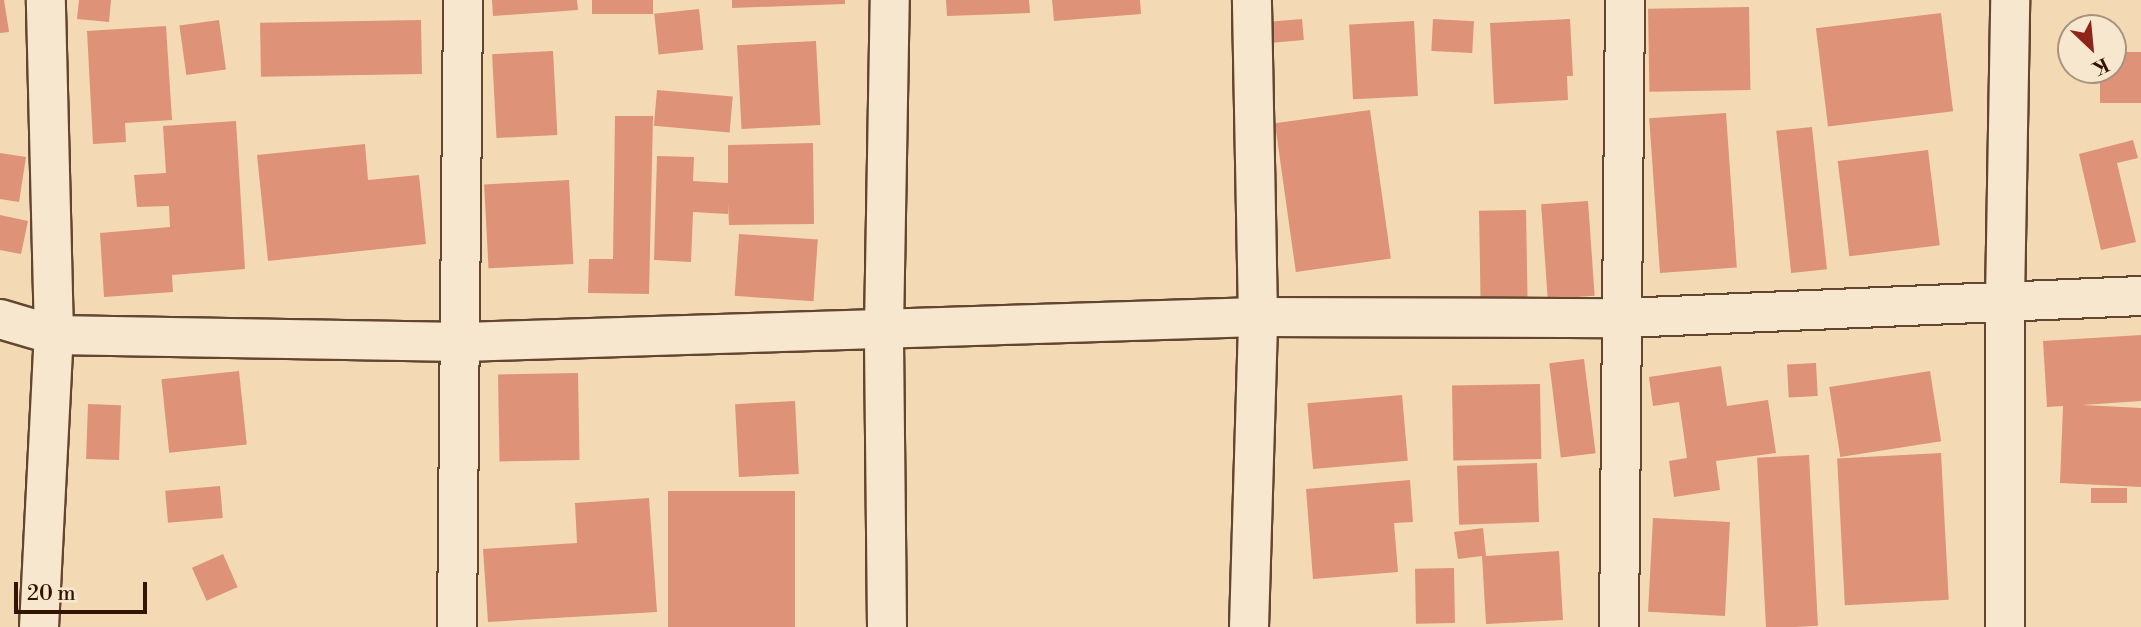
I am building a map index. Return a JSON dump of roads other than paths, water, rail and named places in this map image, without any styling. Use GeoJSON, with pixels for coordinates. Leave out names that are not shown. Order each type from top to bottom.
{"type":"FeatureCollection","features":[{"type":"Feature","properties":{"kind":"street"},"geometry":{"type":"LineString","coordinates":[[39,627],[54,335],[46,0]]}},
{"type":"Feature","properties":{"kind":"street"},"geometry":{"type":"LineString","coordinates":[[457,627],[462,342],[463,0]]}},
{"type":"Feature","properties":{"kind":"street"},"geometry":{"type":"LineString","coordinates":[[887,627],[884,329],[890,0]]}},
{"type":"Feature","properties":{"kind":"street"},"geometry":{"type":"LineString","coordinates":[[1249,627],[1258,317],[1252,0]]}},
{"type":"Feature","properties":{"kind":"street"},"geometry":{"type":"LineString","coordinates":[[1619,627],[1625,0]]}},
{"type":"Feature","properties":{"kind":"street"},"geometry":{"type":"LineString","coordinates":[[2005,627],[2005,301],[2010,0]]}},
{"type":"Feature","properties":{"kind":"street"},"geometry":{"type":"LineString","coordinates":[[0,319],[54,335],[462,342],[1258,317],[1624,318],[2141,296]]}}]}
